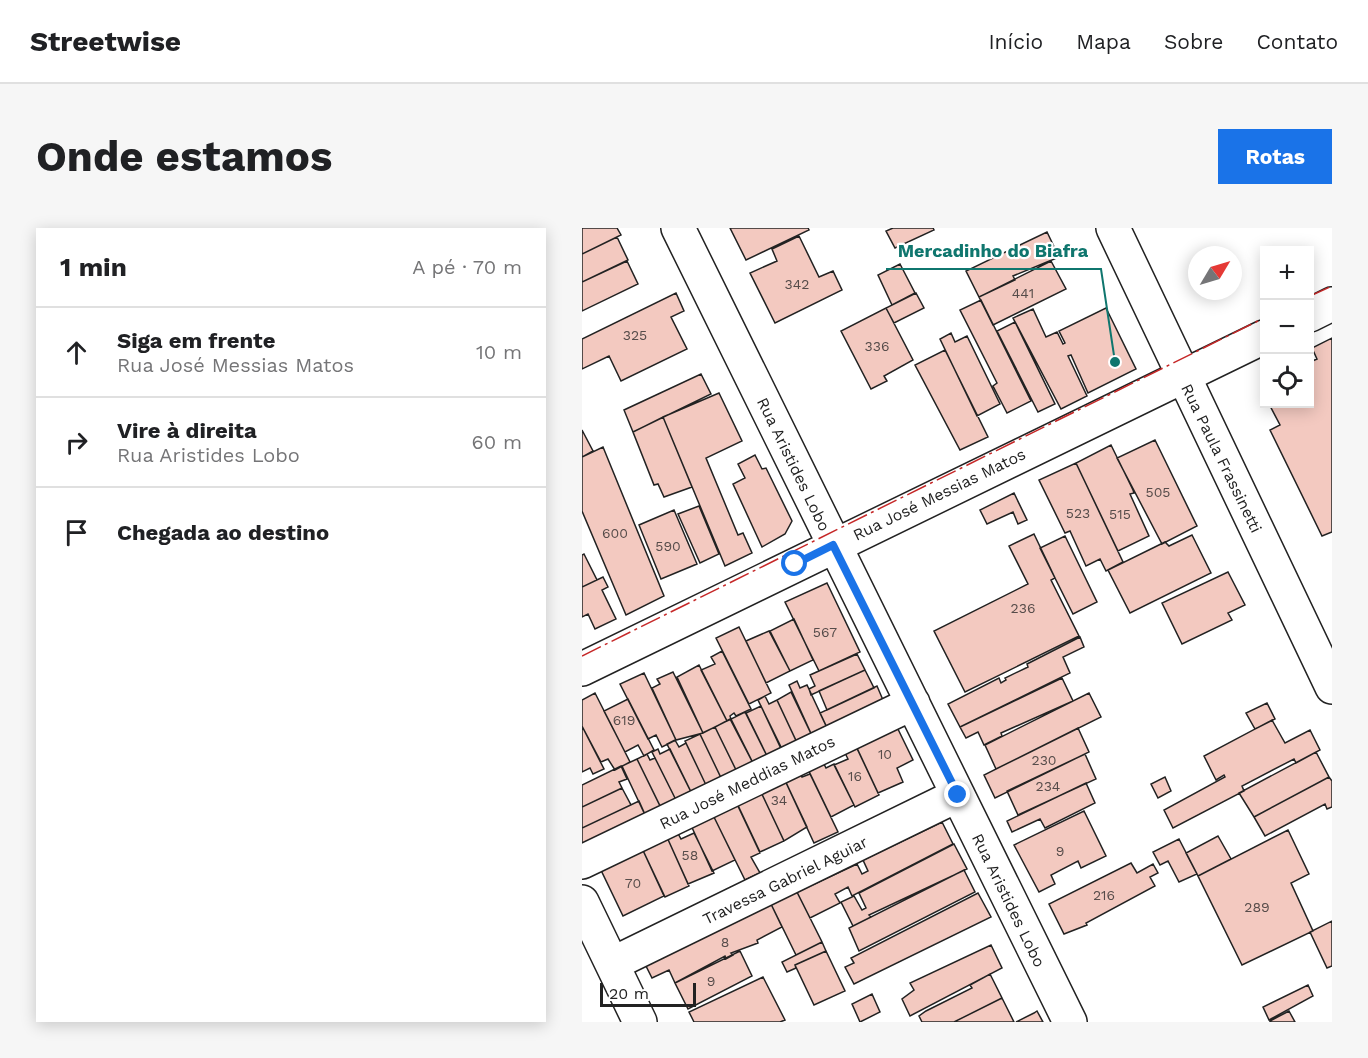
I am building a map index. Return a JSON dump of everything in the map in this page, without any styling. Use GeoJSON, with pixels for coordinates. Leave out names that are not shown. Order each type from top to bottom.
{"type":"FeatureCollection","features":[{"type":"Feature","properties":{"kind":"street","name":"Rua Aristides Lobo"},"geometry":{"type":"LineString","coordinates":[[678,228],[1070,1022]]}},
{"type":"Feature","properties":{"kind":"street","name":"Rua Paula Frassinetti"},"geometry":{"type":"LineString","coordinates":[[1113,228],[1332,687]]}},
{"type":"Feature","properties":{"kind":"street"},"geometry":{"type":"LineString","coordinates":[[1314,313],[1332,304]]}},
{"type":"Feature","properties":{"kind":"street","name":"Rua José Messias Matos"},"geometry":{"type":"LineString","coordinates":[[582,669],[1260,338]]}},
{"type":"Feature","properties":{"kind":"street","name":"Rua José Meddias Matos"},"geometry":{"type":"LineString","coordinates":[[582,862],[913,703]]}},
{"type":"Feature","properties":{"kind":"street","name":"Travessa Gabriel Aguiar"},"geometry":{"type":"LineString","coordinates":[[612,964],[958,795]]}},
{"type":"Feature","properties":{"kind":"street"},"geometry":{"type":"LineString","coordinates":[[582,902],[640,1022]]}},
{"type":"Feature","properties":{"kind":"building"},"geometry":{"type":"Polygon","coordinates":[[[582,228],[617,228],[621,235],[582,254],[582,228]]]}},
{"type":"Feature","properties":{"kind":"building"},"geometry":{"type":"Polygon","coordinates":[[[730,228],[808,228],[809,230],[746,260],[730,228]]]}},
{"type":"Feature","properties":{"kind":"building"},"geometry":{"type":"Polygon","coordinates":[[[893,228],[933,228],[934,230],[895,248],[886,231],[893,228]]]}},
{"type":"Feature","properties":{"kind":"building"},"geometry":{"type":"Polygon","coordinates":[[[1047,232],[1059,257],[1013,276],[1015,280],[979,297],[966,271],[1047,232]]]}},
{"type":"Feature","properties":{"kind":"building"},"geometry":{"type":"Polygon","coordinates":[[[799,236],[819,277],[833,271],[842,290],[775,323],[750,273],[777,261],[772,249],[799,236]]]}},
{"type":"Feature","properties":{"kind":"building"},"geometry":{"type":"Polygon","coordinates":[[[617,237],[628,260],[582,282],[582,254],[617,237]]]}},
{"type":"Feature","properties":{"kind":"building"},"geometry":{"type":"Polygon","coordinates":[[[627,261],[638,284],[582,311],[582,282],[627,261]]]}},
{"type":"Feature","properties":{"kind":"building"},"geometry":{"type":"Polygon","coordinates":[[[1051,261],[1066,289],[993,325],[979,297],[1051,261]]]}},
{"type":"Feature","properties":{"kind":"building"},"geometry":{"type":"Polygon","coordinates":[[[900,264],[915,293],[892,305],[878,275],[900,264]]]}},
{"type":"Feature","properties":{"kind":"building"},"geometry":{"type":"Polygon","coordinates":[[[676,293],[684,311],[671,317],[687,349],[621,381],[609,356],[582,369],[582,339],[676,293]]]}},
{"type":"Feature","properties":{"kind":"building"},"geometry":{"type":"Polygon","coordinates":[[[916,293],[924,308],[894,323],[886,308],[916,293]]]}},
{"type":"Feature","properties":{"kind":"building"},"geometry":{"type":"Polygon","coordinates":[[[981,300],[1031,401],[1007,413],[993,386],[997,383],[960,310],[981,300]]]}},
{"type":"Feature","properties":{"kind":"building"},"geometry":{"type":"Polygon","coordinates":[[[886,308],[913,360],[884,376],[887,381],[871,389],[841,331],[886,308]]]}},
{"type":"Feature","properties":{"kind":"building"},"geometry":{"type":"Polygon","coordinates":[[[1106,308],[1136,369],[1088,393],[1071,355],[1068,356],[1087,396],[1061,409],[1013,318],[1033,309],[1046,337],[1057,332],[1063,344],[1065,343],[1059,331],[1106,308]]]}},
{"type":"Feature","properties":{"kind":"building"},"geometry":{"type":"Polygon","coordinates":[[[1015,322],[1055,404],[1038,412],[997,331],[1015,322]]]}},
{"type":"Feature","properties":{"kind":"building"},"geometry":{"type":"Polygon","coordinates":[[[951,333],[955,342],[967,336],[1000,404],[977,416],[940,339],[951,333]]]}},
{"type":"Feature","properties":{"kind":"building"},"geometry":{"type":"Polygon","coordinates":[[[1332,338],[1332,532],[1322,536],[1270,430],[1280,425],[1271,408],[1314,408],[1314,360],[1317,359],[1314,347],[1332,338]]]}},
{"type":"Feature","properties":{"kind":"building"},"geometry":{"type":"Polygon","coordinates":[[[945,350],[988,437],[960,450],[915,365],[945,350]]]}},
{"type":"Feature","properties":{"kind":"building"},"geometry":{"type":"Polygon","coordinates":[[[701,374],[711,394],[633,432],[624,410],[701,374]]]}},
{"type":"Feature","properties":{"kind":"building"},"geometry":{"type":"Polygon","coordinates":[[[719,393],[742,441],[706,458],[738,535],[743,533],[752,553],[725,566],[663,417],[719,393]]]}},
{"type":"Feature","properties":{"kind":"building"},"geometry":{"type":"Polygon","coordinates":[[[663,417],[692,487],[664,497],[658,484],[654,485],[633,432],[663,417]]]}},
{"type":"Feature","properties":{"kind":"building"},"geometry":{"type":"Polygon","coordinates":[[[582,430],[593,451],[582,457],[582,430]]]}},
{"type":"Feature","properties":{"kind":"building"},"geometry":{"type":"Polygon","coordinates":[[[1155,440],[1197,526],[1162,544],[1117,458],[1155,440]]]}},
{"type":"Feature","properties":{"kind":"building"},"geometry":{"type":"Polygon","coordinates":[[[1111,445],[1133,490],[1134,493],[1130,494],[1149,536],[1118,551],[1076,463],[1111,445]]]}},
{"type":"Feature","properties":{"kind":"building"},"geometry":{"type":"Polygon","coordinates":[[[603,447],[664,596],[626,615],[582,511],[582,457],[603,447]]]}},
{"type":"Feature","properties":{"kind":"building"},"geometry":{"type":"Polygon","coordinates":[[[755,455],[762,469],[766,468],[792,521],[785,534],[762,547],[733,484],[745,478],[738,464],[755,455]]]}},
{"type":"Feature","properties":{"kind":"building"},"geometry":{"type":"Polygon","coordinates":[[[1076,463],[1123,562],[1106,571],[1100,559],[1086,566],[1070,531],[1065,533],[1039,480],[1076,463]]]}},
{"type":"Feature","properties":{"kind":"building"},"geometry":{"type":"Polygon","coordinates":[[[1014,493],[1027,520],[1018,524],[1013,512],[987,524],[980,510],[1014,493]]]}},
{"type":"Feature","properties":{"kind":"building"},"geometry":{"type":"Polygon","coordinates":[[[699,506],[719,554],[700,563],[678,514],[699,506]]]}},
{"type":"Feature","properties":{"kind":"building"},"geometry":{"type":"Polygon","coordinates":[[[674,510],[697,564],[661,579],[639,525],[674,510]]]}},
{"type":"Feature","properties":{"kind":"building"},"geometry":{"type":"Polygon","coordinates":[[[1034,534],[1055,578],[1051,580],[1079,636],[965,692],[934,631],[1028,584],[1009,546],[1034,534]]]}},
{"type":"Feature","properties":{"kind":"building"},"geometry":{"type":"Polygon","coordinates":[[[1192,535],[1211,573],[1130,613],[1108,570],[1165,542],[1169,546],[1192,535]]]}},
{"type":"Feature","properties":{"kind":"building"},"geometry":{"type":"Polygon","coordinates":[[[1065,536],[1097,602],[1073,614],[1040,548],[1065,536]]]}},
{"type":"Feature","properties":{"kind":"building"},"geometry":{"type":"Polygon","coordinates":[[[584,554],[597,580],[582,587],[582,555],[584,554]]]}},
{"type":"Feature","properties":{"kind":"building"},"geometry":{"type":"Polygon","coordinates":[[[1228,572],[1245,605],[1228,613],[1232,620],[1182,644],[1162,603],[1228,572]]]}},
{"type":"Feature","properties":{"kind":"building"},"geometry":{"type":"Polygon","coordinates":[[[603,577],[608,587],[602,590],[616,619],[595,629],[588,614],[582,617],[582,587],[603,577]]]}},
{"type":"Feature","properties":{"kind":"building"},"geometry":{"type":"Polygon","coordinates":[[[827,583],[860,652],[819,671],[785,602],[827,583]]]}},
{"type":"Feature","properties":{"kind":"building"},"geometry":{"type":"Polygon","coordinates":[[[794,619],[813,660],[790,671],[770,631],[794,619]]]}},
{"type":"Feature","properties":{"kind":"building"},"geometry":{"type":"Polygon","coordinates":[[[739,627],[771,693],[749,704],[716,638],[739,627]]]}},
{"type":"Feature","properties":{"kind":"building"},"geometry":{"type":"Polygon","coordinates":[[[769,631],[790,671],[766,683],[746,641],[769,631]]]}},
{"type":"Feature","properties":{"kind":"building"},"geometry":{"type":"Polygon","coordinates":[[[1080,637],[1084,647],[1063,657],[1070,673],[960,727],[948,704],[999,678],[1001,683],[1006,680],[1005,678],[1028,667],[1027,664],[1080,637]]]}},
{"type":"Feature","properties":{"kind":"building"},"geometry":{"type":"Polygon","coordinates":[[[722,651],[751,709],[736,716],[734,713],[727,721],[701,670],[715,664],[711,657],[722,651]]]}},
{"type":"Feature","properties":{"kind":"building"},"geometry":{"type":"Polygon","coordinates":[[[857,654],[865,670],[811,695],[809,689],[815,686],[810,675],[857,654]]]}},
{"type":"Feature","properties":{"kind":"building"},"geometry":{"type":"Polygon","coordinates":[[[699,665],[727,721],[703,733],[677,677],[699,665]]]}},
{"type":"Feature","properties":{"kind":"building"},"geometry":{"type":"Polygon","coordinates":[[[865,670],[874,688],[827,710],[819,691],[865,670]]]}},
{"type":"Feature","properties":{"kind":"building"},"geometry":{"type":"Polygon","coordinates":[[[673,672],[703,733],[676,740],[652,688],[660,684],[657,679],[673,672]]]}},
{"type":"Feature","properties":{"kind":"building"},"geometry":{"type":"Polygon","coordinates":[[[644,673],[676,740],[662,747],[656,735],[648,739],[620,684],[644,673]]]}},
{"type":"Feature","properties":{"kind":"building"},"geometry":{"type":"Polygon","coordinates":[[[1062,678],[1073,701],[1001,733],[1002,736],[984,745],[978,732],[966,738],[960,727],[1062,678]]]}},
{"type":"Feature","properties":{"kind":"building"},"geometry":{"type":"Polygon","coordinates":[[[797,681],[800,688],[807,685],[829,732],[814,740],[789,685],[797,681]]]}},
{"type":"Feature","properties":{"kind":"building"},"geometry":{"type":"Polygon","coordinates":[[[877,686],[886,707],[829,732],[820,713],[877,686]]]}},
{"type":"Feature","properties":{"kind":"building"},"geometry":{"type":"Polygon","coordinates":[[[791,692],[814,740],[799,747],[777,700],[791,692]]]}},
{"type":"Feature","properties":{"kind":"building"},"geometry":{"type":"Polygon","coordinates":[[[595,693],[630,762],[615,770],[608,759],[601,762],[582,726],[582,700],[595,693]]]}},
{"type":"Feature","properties":{"kind":"building"},"geometry":{"type":"Polygon","coordinates":[[[1089,693],[1101,717],[996,769],[985,745],[1089,693]]]}},
{"type":"Feature","properties":{"kind":"building"},"geometry":{"type":"Polygon","coordinates":[[[765,696],[769,704],[777,700],[799,747],[782,749],[758,700],[765,696]]]}},
{"type":"Feature","properties":{"kind":"building"},"geometry":{"type":"Polygon","coordinates":[[[628,699],[654,750],[644,756],[638,745],[625,752],[604,711],[628,699]]]}},
{"type":"Feature","properties":{"kind":"building"},"geometry":{"type":"Polygon","coordinates":[[[1267,703],[1275,719],[1255,729],[1246,713],[1267,703]]]}},
{"type":"Feature","properties":{"kind":"building"},"geometry":{"type":"Polygon","coordinates":[[[761,706],[783,753],[769,760],[746,713],[761,706]]]}},
{"type":"Feature","properties":{"kind":"building"},"geometry":{"type":"Polygon","coordinates":[[[745,712],[769,760],[755,767],[731,719],[745,712]]]}},
{"type":"Feature","properties":{"kind":"building"},"geometry":{"type":"Polygon","coordinates":[[[730,719],[755,767],[738,774],[715,727],[730,719]]]}},
{"type":"Feature","properties":{"kind":"building"},"geometry":{"type":"Polygon","coordinates":[[[1272,720],[1285,743],[1310,730],[1320,750],[1296,763],[1294,759],[1242,786],[1244,791],[1173,828],[1164,810],[1225,777],[1224,775],[1216,780],[1204,756],[1272,720]]]}},
{"type":"Feature","properties":{"kind":"building"},"geometry":{"type":"Polygon","coordinates":[[[895,723],[913,760],[897,768],[903,782],[878,793],[854,742],[895,723]]]}},
{"type":"Feature","properties":{"kind":"building"},"geometry":{"type":"Polygon","coordinates":[[[582,726],[604,769],[593,774],[590,768],[582,772],[582,726]]]}},
{"type":"Feature","properties":{"kind":"building"},"geometry":{"type":"Polygon","coordinates":[[[715,727],[738,774],[723,782],[700,734],[715,727]]]}},
{"type":"Feature","properties":{"kind":"building"},"geometry":{"type":"Polygon","coordinates":[[[1078,728],[1089,752],[995,798],[984,775],[1078,728]]]}},
{"type":"Feature","properties":{"kind":"building"},"geometry":{"type":"Polygon","coordinates":[[[700,734],[723,782],[706,785],[685,741],[700,734]]]}},
{"type":"Feature","properties":{"kind":"building"},"geometry":{"type":"Polygon","coordinates":[[[675,740],[679,747],[686,743],[706,785],[694,798],[667,744],[675,740]]]}},
{"type":"Feature","properties":{"kind":"building"},"geometry":{"type":"Polygon","coordinates":[[[857,748],[879,795],[855,807],[834,765],[848,759],[845,753],[857,748]]]}},
{"type":"Feature","properties":{"kind":"building"},"geometry":{"type":"Polygon","coordinates":[[[658,749],[660,754],[670,749],[694,798],[679,806],[652,752],[658,749]]]}},
{"type":"Feature","properties":{"kind":"building"},"geometry":{"type":"Polygon","coordinates":[[[1316,752],[1329,777],[1254,817],[1239,793],[1316,752]]]}},
{"type":"Feature","properties":{"kind":"building"},"geometry":{"type":"Polygon","coordinates":[[[647,754],[650,760],[655,758],[679,806],[663,812],[637,759],[647,754]]]}},
{"type":"Feature","properties":{"kind":"building"},"geometry":{"type":"Polygon","coordinates":[[[1085,754],[1096,779],[1018,815],[1007,791],[1085,754]]]}},
{"type":"Feature","properties":{"kind":"building"},"geometry":{"type":"Polygon","coordinates":[[[821,758],[826,768],[834,764],[854,805],[831,817],[806,765],[821,758]]]}},
{"type":"Feature","properties":{"kind":"building"},"geometry":{"type":"Polygon","coordinates":[[[637,759],[663,812],[647,819],[622,766],[637,759]]]}},
{"type":"Feature","properties":{"kind":"building"},"geometry":{"type":"Polygon","coordinates":[[[621,766],[627,779],[619,782],[622,788],[582,807],[582,785],[621,766]]]}},
{"type":"Feature","properties":{"kind":"building"},"geometry":{"type":"Polygon","coordinates":[[[798,769],[802,777],[810,774],[838,832],[814,843],[783,776],[798,769]]]}},
{"type":"Feature","properties":{"kind":"building"},"geometry":{"type":"Polygon","coordinates":[[[783,776],[807,827],[784,841],[759,788],[783,776]]]}},
{"type":"Feature","properties":{"kind":"building"},"geometry":{"type":"Polygon","coordinates":[[[1165,777],[1171,791],[1158,798],[1151,784],[1165,777]]]}},
{"type":"Feature","properties":{"kind":"building"},"geometry":{"type":"Polygon","coordinates":[[[1329,777],[1332,781],[1332,807],[1327,809],[1325,804],[1265,836],[1254,817],[1329,777]]]}},
{"type":"Feature","properties":{"kind":"building"},"geometry":{"type":"Polygon","coordinates":[[[1086,783],[1095,803],[1045,828],[1040,819],[1012,832],[1007,821],[1086,783]]]}},
{"type":"Feature","properties":{"kind":"building"},"geometry":{"type":"Polygon","coordinates":[[[622,788],[631,805],[582,828],[582,807],[622,788]]]}},
{"type":"Feature","properties":{"kind":"building"},"geometry":{"type":"Polygon","coordinates":[[[759,788],[784,841],[760,852],[735,799],[759,788]]]}},
{"type":"Feature","properties":{"kind":"building"},"geometry":{"type":"Polygon","coordinates":[[[639,801],[647,819],[582,850],[582,828],[639,801]]]}},
{"type":"Feature","properties":{"kind":"building"},"geometry":{"type":"Polygon","coordinates":[[[736,802],[760,853],[751,857],[760,873],[745,880],[711,811],[736,802]]]}},
{"type":"Feature","properties":{"kind":"building"},"geometry":{"type":"Polygon","coordinates":[[[1084,811],[1106,856],[1081,868],[1078,861],[1051,875],[1055,884],[1039,892],[1014,845],[1084,811]]]}},
{"type":"Feature","properties":{"kind":"building"},"geometry":{"type":"Polygon","coordinates":[[[713,815],[735,860],[712,871],[689,821],[713,815]]]}},
{"type":"Feature","properties":{"kind":"building"},"geometry":{"type":"Polygon","coordinates":[[[942,822],[953,844],[852,896],[848,887],[835,894],[840,903],[810,918],[797,892],[857,864],[862,874],[868,871],[863,860],[942,822]]]}},
{"type":"Feature","properties":{"kind":"building"},"geometry":{"type":"Polygon","coordinates":[[[675,828],[681,839],[694,833],[714,873],[688,884],[666,835],[675,828]]]}},
{"type":"Feature","properties":{"kind":"building"},"geometry":{"type":"Polygon","coordinates":[[[1288,830],[1309,874],[1291,883],[1313,931],[1242,965],[1198,876],[1288,830]]]}},
{"type":"Feature","properties":{"kind":"building"},"geometry":{"type":"Polygon","coordinates":[[[666,835],[689,886],[665,897],[640,844],[666,835]]]}},
{"type":"Feature","properties":{"kind":"building"},"geometry":{"type":"Polygon","coordinates":[[[1218,836],[1231,859],[1198,876],[1186,853],[1218,836]]]}},
{"type":"Feature","properties":{"kind":"building"},"geometry":{"type":"Polygon","coordinates":[[[1179,839],[1197,874],[1179,882],[1168,861],[1160,865],[1153,852],[1179,839]]]}},
{"type":"Feature","properties":{"kind":"building"},"geometry":{"type":"Polygon","coordinates":[[[640,844],[664,896],[623,916],[599,866],[640,844]]]}},
{"type":"Feature","properties":{"kind":"building"},"geometry":{"type":"Polygon","coordinates":[[[954,844],[967,869],[869,915],[871,917],[853,926],[841,902],[854,896],[862,910],[866,908],[859,893],[954,844]]]}},
{"type":"Feature","properties":{"kind":"building"},"geometry":{"type":"Polygon","coordinates":[[[1131,863],[1137,873],[1153,864],[1158,873],[1150,877],[1155,886],[1086,923],[1087,925],[1064,934],[1049,904],[1131,863]]]}},
{"type":"Feature","properties":{"kind":"building"},"geometry":{"type":"Polygon","coordinates":[[[964,870],[975,892],[859,951],[849,928],[964,870]]]}},
{"type":"Feature","properties":{"kind":"building"},"geometry":{"type":"Polygon","coordinates":[[[797,892],[822,942],[796,955],[771,904],[797,892]]]}},
{"type":"Feature","properties":{"kind":"building"},"geometry":{"type":"Polygon","coordinates":[[[978,893],[991,917],[854,984],[845,967],[854,963],[851,958],[978,893]]]}},
{"type":"Feature","properties":{"kind":"building"},"geometry":{"type":"Polygon","coordinates":[[[769,900],[782,927],[757,940],[758,943],[731,953],[733,955],[726,959],[725,956],[675,983],[669,970],[652,978],[645,964],[769,900]]]}},
{"type":"Feature","properties":{"kind":"building"},"geometry":{"type":"Polygon","coordinates":[[[1332,921],[1332,966],[1327,968],[1310,932],[1332,921]]]}},
{"type":"Feature","properties":{"kind":"building"},"geometry":{"type":"Polygon","coordinates":[[[822,942],[826,951],[795,965],[796,968],[787,972],[782,962],[822,942]]]}},
{"type":"Feature","properties":{"kind":"building"},"geometry":{"type":"Polygon","coordinates":[[[991,945],[1002,968],[910,1016],[902,999],[914,990],[910,983],[991,945]]]}},
{"type":"Feature","properties":{"kind":"building"},"geometry":{"type":"Polygon","coordinates":[[[740,951],[752,976],[688,1009],[675,983],[740,951]]]}},
{"type":"Feature","properties":{"kind":"building"},"geometry":{"type":"Polygon","coordinates":[[[826,951],[845,991],[814,1005],[795,965],[826,951]]]}},
{"type":"Feature","properties":{"kind":"building"},"geometry":{"type":"Polygon","coordinates":[[[990,974],[1002,998],[954,1022],[922,1022],[919,1016],[926,1011],[972,988],[970,985],[990,974]]]}},
{"type":"Feature","properties":{"kind":"building"},"geometry":{"type":"Polygon","coordinates":[[[763,977],[785,1020],[780,1022],[694,1022],[689,1012],[763,977]]]}},
{"type":"Feature","properties":{"kind":"building"},"geometry":{"type":"Polygon","coordinates":[[[1308,985],[1313,996],[1269,1020],[1263,1007],[1308,985]]]}},
{"type":"Feature","properties":{"kind":"building"},"geometry":{"type":"Polygon","coordinates":[[[872,994],[880,1012],[860,1022],[852,1004],[872,994]]]}},
{"type":"Feature","properties":{"kind":"building"},"geometry":{"type":"Polygon","coordinates":[[[1002,998],[1014,1022],[954,1022],[1002,998]]]}},
{"type":"Feature","properties":{"kind":"building"},"geometry":{"type":"Polygon","coordinates":[[[1037,1011],[1043,1022],[1016,1022],[1034,1013],[1037,1011]]]}},
{"type":"Feature","properties":{"kind":"building"},"geometry":{"type":"Polygon","coordinates":[[[1289,1011],[1295,1022],[1270,1022],[1270,1021],[1289,1011]]]}},
{"type":"Feature","properties":{"kind":"power"},"geometry":{"type":"LineString","coordinates":[[1314,294],[1332,286]]}},
{"type":"Feature","properties":{"kind":"power"},"geometry":{"type":"LineString","coordinates":[[582,656],[1260,320]]}},
{"type":"Feature","properties":{"kind":"place","name":"Mercadinho do Biafra"},"geometry":{"type":"Point","coordinates":[1115,362]}},
{"type":"Feature","properties":{"kind":"route"},"geometry":{"type":"LineString","coordinates":[[795,564],[833,545],[958,795]]}}]}
